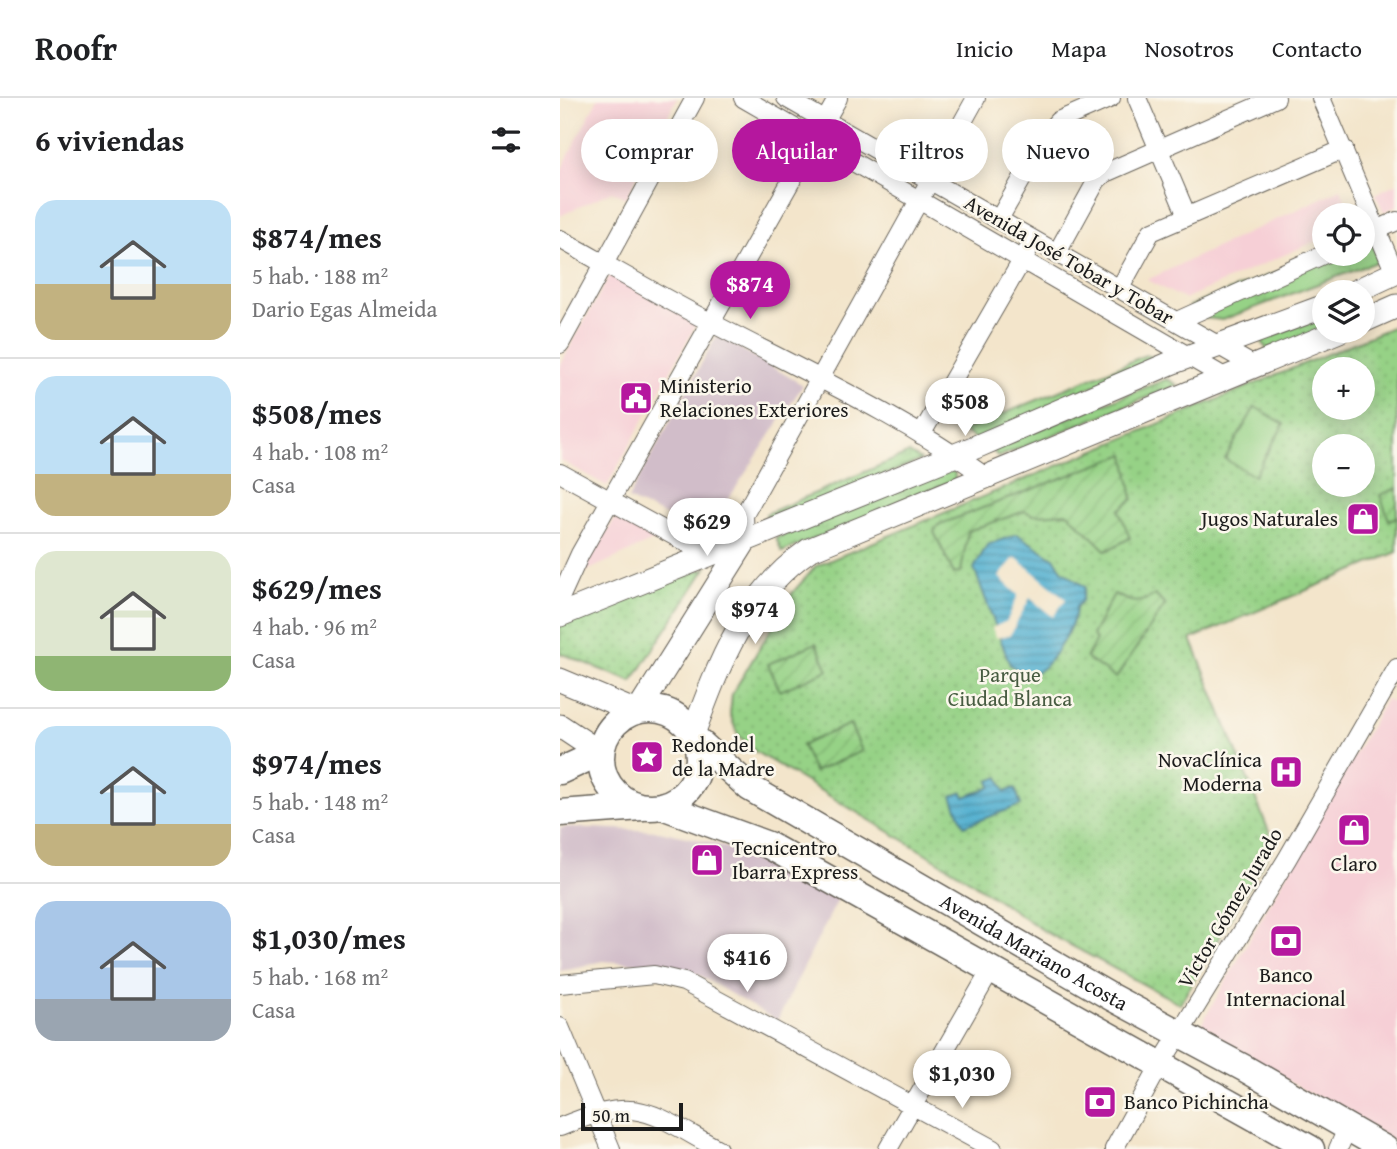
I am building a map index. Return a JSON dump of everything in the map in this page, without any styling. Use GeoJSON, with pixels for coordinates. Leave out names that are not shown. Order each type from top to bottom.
{"type":"FeatureCollection","features":[{"type":"Feature","properties":{"kind":"highway"},"geometry":{"type":"LineString","coordinates":[[560,771],[599,752],[613,725],[637,710],[670,713],[694,736],[699,752],[695,780],[686,792],[653,807],[560,813]]}},
{"type":"Feature","properties":{"kind":"highway","name":"Avenida Mariano Acosta"},"geometry":{"type":"LineString","coordinates":[[694,736],[750,788],[1181,1035],[1342,1139],[1385,1149]]}},
{"type":"Feature","properties":{"kind":"highway"},"geometry":{"type":"LineString","coordinates":[[599,752],[609,786],[619,796],[653,807]]}},
{"type":"Feature","properties":{"kind":"highway","name":"Avenida Mariano Acosta"},"geometry":{"type":"LineString","coordinates":[[653,807],[768,845],[992,968],[1311,1149]]}},
{"type":"Feature","properties":{"kind":"main road"},"geometry":{"type":"LineString","coordinates":[[1375,282],[1396,272]]}},
{"type":"Feature","properties":{"kind":"main road"},"geometry":{"type":"LineString","coordinates":[[1375,316],[1397,306]]}},
{"type":"Feature","properties":{"kind":"main road"},"geometry":{"type":"LineString","coordinates":[[560,615],[1192,356],[1312,311]]}},
{"type":"Feature","properties":{"kind":"main road"},"geometry":{"type":"LineString","coordinates":[[694,736],[708,693],[733,639],[759,595],[781,569],[809,550],[1312,343]]}},
{"type":"Feature","properties":{"kind":"main road"},"geometry":{"type":"LineString","coordinates":[[560,680],[637,710],[745,541]]}},
{"type":"Feature","properties":{"kind":"main road"},"geometry":{"type":"LineString","coordinates":[[560,726],[599,752]]}},
{"type":"Feature","properties":{"kind":"street"},"geometry":{"type":"LineString","coordinates":[[560,344],[695,98]]}},
{"type":"Feature","properties":{"kind":"street","name":"Avenida José Tobar y Tobar"},"geometry":{"type":"LineString","coordinates":[[743,98],[778,119]]}},
{"type":"Feature","properties":{"kind":"street","name":"Avenida José Tobar y Tobar"},"geometry":{"type":"LineString","coordinates":[[786,98],[823,119]]}},
{"type":"Feature","properties":{"kind":"street"},"geometry":{"type":"LineString","coordinates":[[827,119],[838,98]]}},
{"type":"Feature","properties":{"kind":"street"},"geometry":{"type":"LineString","coordinates":[[964,119],[976,98]]}},
{"type":"Feature","properties":{"kind":"street"},"geometry":{"type":"LineString","coordinates":[[999,219],[1049,130],[1058,121],[1111,98]]}},
{"type":"Feature","properties":{"kind":"street"},"geometry":{"type":"LineString","coordinates":[[1137,98],[1187,216]]}},
{"type":"Feature","properties":{"kind":"street"},"geometry":{"type":"LineString","coordinates":[[1058,251],[1097,180],[1105,173],[1276,98]]}},
{"type":"Feature","properties":{"kind":"street"},"geometry":{"type":"LineString","coordinates":[[1321,98],[1344,149],[1361,203]]}},
{"type":"Feature","properties":{"kind":"street"},"geometry":{"type":"LineString","coordinates":[[1120,288],[1151,232],[1344,149]]}},
{"type":"Feature","properties":{"kind":"street","name":"Avenida José Tobar y Tobar"},"geometry":{"type":"LineString","coordinates":[[861,168],[1192,356],[1226,378]]}},
{"type":"Feature","properties":{"kind":"street"},"geometry":{"type":"LineString","coordinates":[[560,598],[580,554],[790,182]]}},
{"type":"Feature","properties":{"kind":"street"},"geometry":{"type":"LineString","coordinates":[[745,541],[744,515],[929,182]]}},
{"type":"Feature","properties":{"kind":"street","name":"Avenida José Tobar y Tobar"},"geometry":{"type":"LineString","coordinates":[[936,182],[1256,367]]}},
{"type":"Feature","properties":{"kind":"street"},"geometry":{"type":"LineString","coordinates":[[1375,231],[1397,221]]}},
{"type":"Feature","properties":{"kind":"street"},"geometry":{"type":"LineString","coordinates":[[921,435],[1034,238]]}},
{"type":"Feature","properties":{"kind":"street"},"geometry":{"type":"LineString","coordinates":[[560,240],[710,322],[819,377],[955,454],[986,477]]}},
{"type":"Feature","properties":{"kind":"street"},"geometry":{"type":"LineString","coordinates":[[1375,240],[1396,272]]}},
{"type":"Feature","properties":{"kind":"street"},"geometry":{"type":"LineString","coordinates":[[1177,321],[1312,260]]}},
{"type":"Feature","properties":{"kind":"street"},"geometry":{"type":"LineString","coordinates":[[560,472],[709,555]]}},
{"type":"Feature","properties":{"kind":"street","name":"Victor Gómez Jurado"},"geometry":{"type":"LineString","coordinates":[[1114,1149],[1160,1065],[1391,694],[1397,668]]}},
{"type":"Feature","properties":{"kind":"street"},"geometry":{"type":"LineString","coordinates":[[888,1149],[992,968]]}},
{"type":"Feature","properties":{"kind":"street"},"geometry":{"type":"LineString","coordinates":[[560,984],[654,975],[684,982],[993,1149]]}},
{"type":"Feature","properties":{"kind":"street"},"geometry":{"type":"LineString","coordinates":[[560,1027],[611,1149]]}},
{"type":"Feature","properties":{"kind":"street"},"geometry":{"type":"LineString","coordinates":[[560,1126],[595,1112],[632,1108],[650,1113],[718,1149]]}},
{"type":"Feature","properties":{"kind":"shaded area"},"geometry":{"type":"Polygon","coordinates":[[[598,98],[677,98],[666,119],[587,119],[598,98]]]}},
{"type":"Feature","properties":{"kind":"shaded area"},"geometry":{"type":"Polygon","coordinates":[[[581,131],[581,182],[634,182],[626,198],[612,191],[560,216],[560,172],[581,131]]]}},
{"type":"Feature","properties":{"kind":"shaded area"},"geometry":{"type":"Polygon","coordinates":[[[1397,183],[1397,206],[1384,212],[1375,194],[1397,183]]]}},
{"type":"Feature","properties":{"kind":"shaded area"},"geometry":{"type":"Polygon","coordinates":[[[1341,189],[1346,203],[1312,203],[1312,243],[1184,299],[1147,280],[1341,189]]]}},
{"type":"Feature","properties":{"kind":"shaded area"},"geometry":{"type":"Polygon","coordinates":[[[610,275],[697,323],[607,486],[560,460],[560,365],[610,275]]]}},
{"type":"Feature","properties":{"kind":"shaded area"},"geometry":{"type":"Polygon","coordinates":[[[717,335],[803,385],[722,509],[690,527],[628,499],[717,335]]]}},
{"type":"Feature","properties":{"kind":"shaded area"},"geometry":{"type":"Polygon","coordinates":[[[618,514],[666,535],[582,573],[618,514]]]}},
{"type":"Feature","properties":{"kind":"shaded area"},"geometry":{"type":"Polygon","coordinates":[[[1386,699],[1397,705],[1397,1143],[1198,1030],[1386,699]]]}},
{"type":"Feature","properties":{"kind":"shaded area"},"geometry":{"type":"Polygon","coordinates":[[[560,828],[659,831],[714,843],[762,861],[838,899],[777,1021],[699,975],[657,965],[603,961],[560,971],[560,828]]]}},
{"type":"Feature","properties":{"kind":"green space"},"geometry":{"type":"Polygon","coordinates":[[[1312,259],[1312,266],[1366,266],[1328,280],[1312,280],[1312,286],[1222,320],[1206,318],[1190,306],[1312,259]]]}},
{"type":"Feature","properties":{"kind":"green space"},"geometry":{"type":"Polygon","coordinates":[[[1312,318],[1312,335],[1269,353],[1261,340],[1312,318]]]}},
{"type":"Feature","properties":{"kind":"green space","name":"Parque Ciudad Blanca"},"geometry":{"type":"Polygon","coordinates":[[[1397,325],[1397,552],[1191,639],[1274,844],[1180,1004],[1044,931],[960,874],[756,752],[738,735],[730,714],[732,694],[793,592],[816,566],[1312,360],[1312,420],[1375,420],[1375,357],[1320,357],[1354,343],[1375,343],[1375,334],[1397,325]]]}},
{"type":"Feature","properties":{"kind":"green space"},"geometry":{"type":"Polygon","coordinates":[[[1146,355],[1155,358],[976,439],[962,431],[1146,355]]]}},
{"type":"Feature","properties":{"kind":"green space"},"geometry":{"type":"Polygon","coordinates":[[[1167,379],[1178,385],[998,457],[991,448],[1167,379]]]}},
{"type":"Feature","properties":{"kind":"green space"},"geometry":{"type":"Polygon","coordinates":[[[1255,407],[1284,424],[1254,476],[1225,459],[1255,407]]]}},
{"type":"Feature","properties":{"kind":"green space"},"geometry":{"type":"Polygon","coordinates":[[[909,453],[921,460],[770,522],[766,514],[909,453]]]}},
{"type":"Feature","properties":{"kind":"green space"},"geometry":{"type":"Polygon","coordinates":[[[1125,454],[1133,499],[1119,510],[1130,538],[1106,551],[1068,513],[1033,515],[1025,511],[968,531],[961,572],[954,574],[934,532],[938,525],[1125,454]]]}},
{"type":"Feature","properties":{"kind":"green space"},"geometry":{"type":"Polygon","coordinates":[[[950,469],[955,473],[955,480],[782,552],[776,538],[950,469]]]}},
{"type":"Feature","properties":{"kind":"green space"},"geometry":{"type":"Polygon","coordinates":[[[1397,488],[1397,517],[1389,520],[1380,495],[1397,488]]]}},
{"type":"Feature","properties":{"kind":"green space"},"geometry":{"type":"Polygon","coordinates":[[[706,568],[632,682],[560,653],[560,621],[706,568]]]}},
{"type":"Feature","properties":{"kind":"green space"},"geometry":{"type":"Polygon","coordinates":[[[1114,594],[1135,602],[1155,595],[1165,605],[1116,678],[1086,658],[1096,640],[1092,635],[1114,594]]]}},
{"type":"Feature","properties":{"kind":"green space"},"geometry":{"type":"Polygon","coordinates":[[[816,643],[828,670],[780,691],[768,664],[816,643]]]}},
{"type":"Feature","properties":{"kind":"green space"},"geometry":{"type":"Polygon","coordinates":[[[850,724],[862,751],[814,772],[802,745],[850,724]]]}},
{"type":"Feature","properties":{"kind":"water"},"geometry":{"type":"Polygon","coordinates":[[[1017,534],[1055,559],[1062,570],[1085,587],[1082,601],[1076,607],[1062,643],[1042,669],[1032,673],[1010,665],[974,568],[987,545],[1017,534]]]}},
{"type":"Feature","properties":{"kind":"water"},"geometry":{"type":"Polygon","coordinates":[[[999,777],[1005,792],[1015,788],[1021,805],[964,826],[952,796],[963,792],[965,797],[991,787],[989,781],[999,777]]]}},
{"type":"Feature","properties":{"kind":"pier"},"geometry":{"type":"Polygon","coordinates":[[[1015,557],[1066,599],[1053,617],[1030,598],[1010,635],[996,638],[992,628],[1007,621],[1018,595],[999,577],[1015,557]]]}},
{"type":"Feature","properties":{"kind":"place","name":"Ministerio Relaciones Exteriores"},"geometry":{"type":"Point","coordinates":[636,398]}},
{"type":"Feature","properties":{"kind":"place","name":"Jugos Naturales"},"geometry":{"type":"Point","coordinates":[1363,519]}},
{"type":"Feature","properties":{"kind":"place","name":"Redondel de la Madre"},"geometry":{"type":"Point","coordinates":[647,757]}},
{"type":"Feature","properties":{"kind":"place","name":"NovaClínica Moderna"},"geometry":{"type":"Point","coordinates":[1286,772]}},
{"type":"Feature","properties":{"kind":"place","name":"Claro"},"geometry":{"type":"Point","coordinates":[1354,830]}},
{"type":"Feature","properties":{"kind":"place","name":"Tecnicentro Ibarra Express"},"geometry":{"type":"Point","coordinates":[707,860]}},
{"type":"Feature","properties":{"kind":"place","name":"Banco Internacional"},"geometry":{"type":"Point","coordinates":[1286,941]}},
{"type":"Feature","properties":{"kind":"place","name":"Banco Pichincha"},"geometry":{"type":"Point","coordinates":[1100,1102]}}]}
